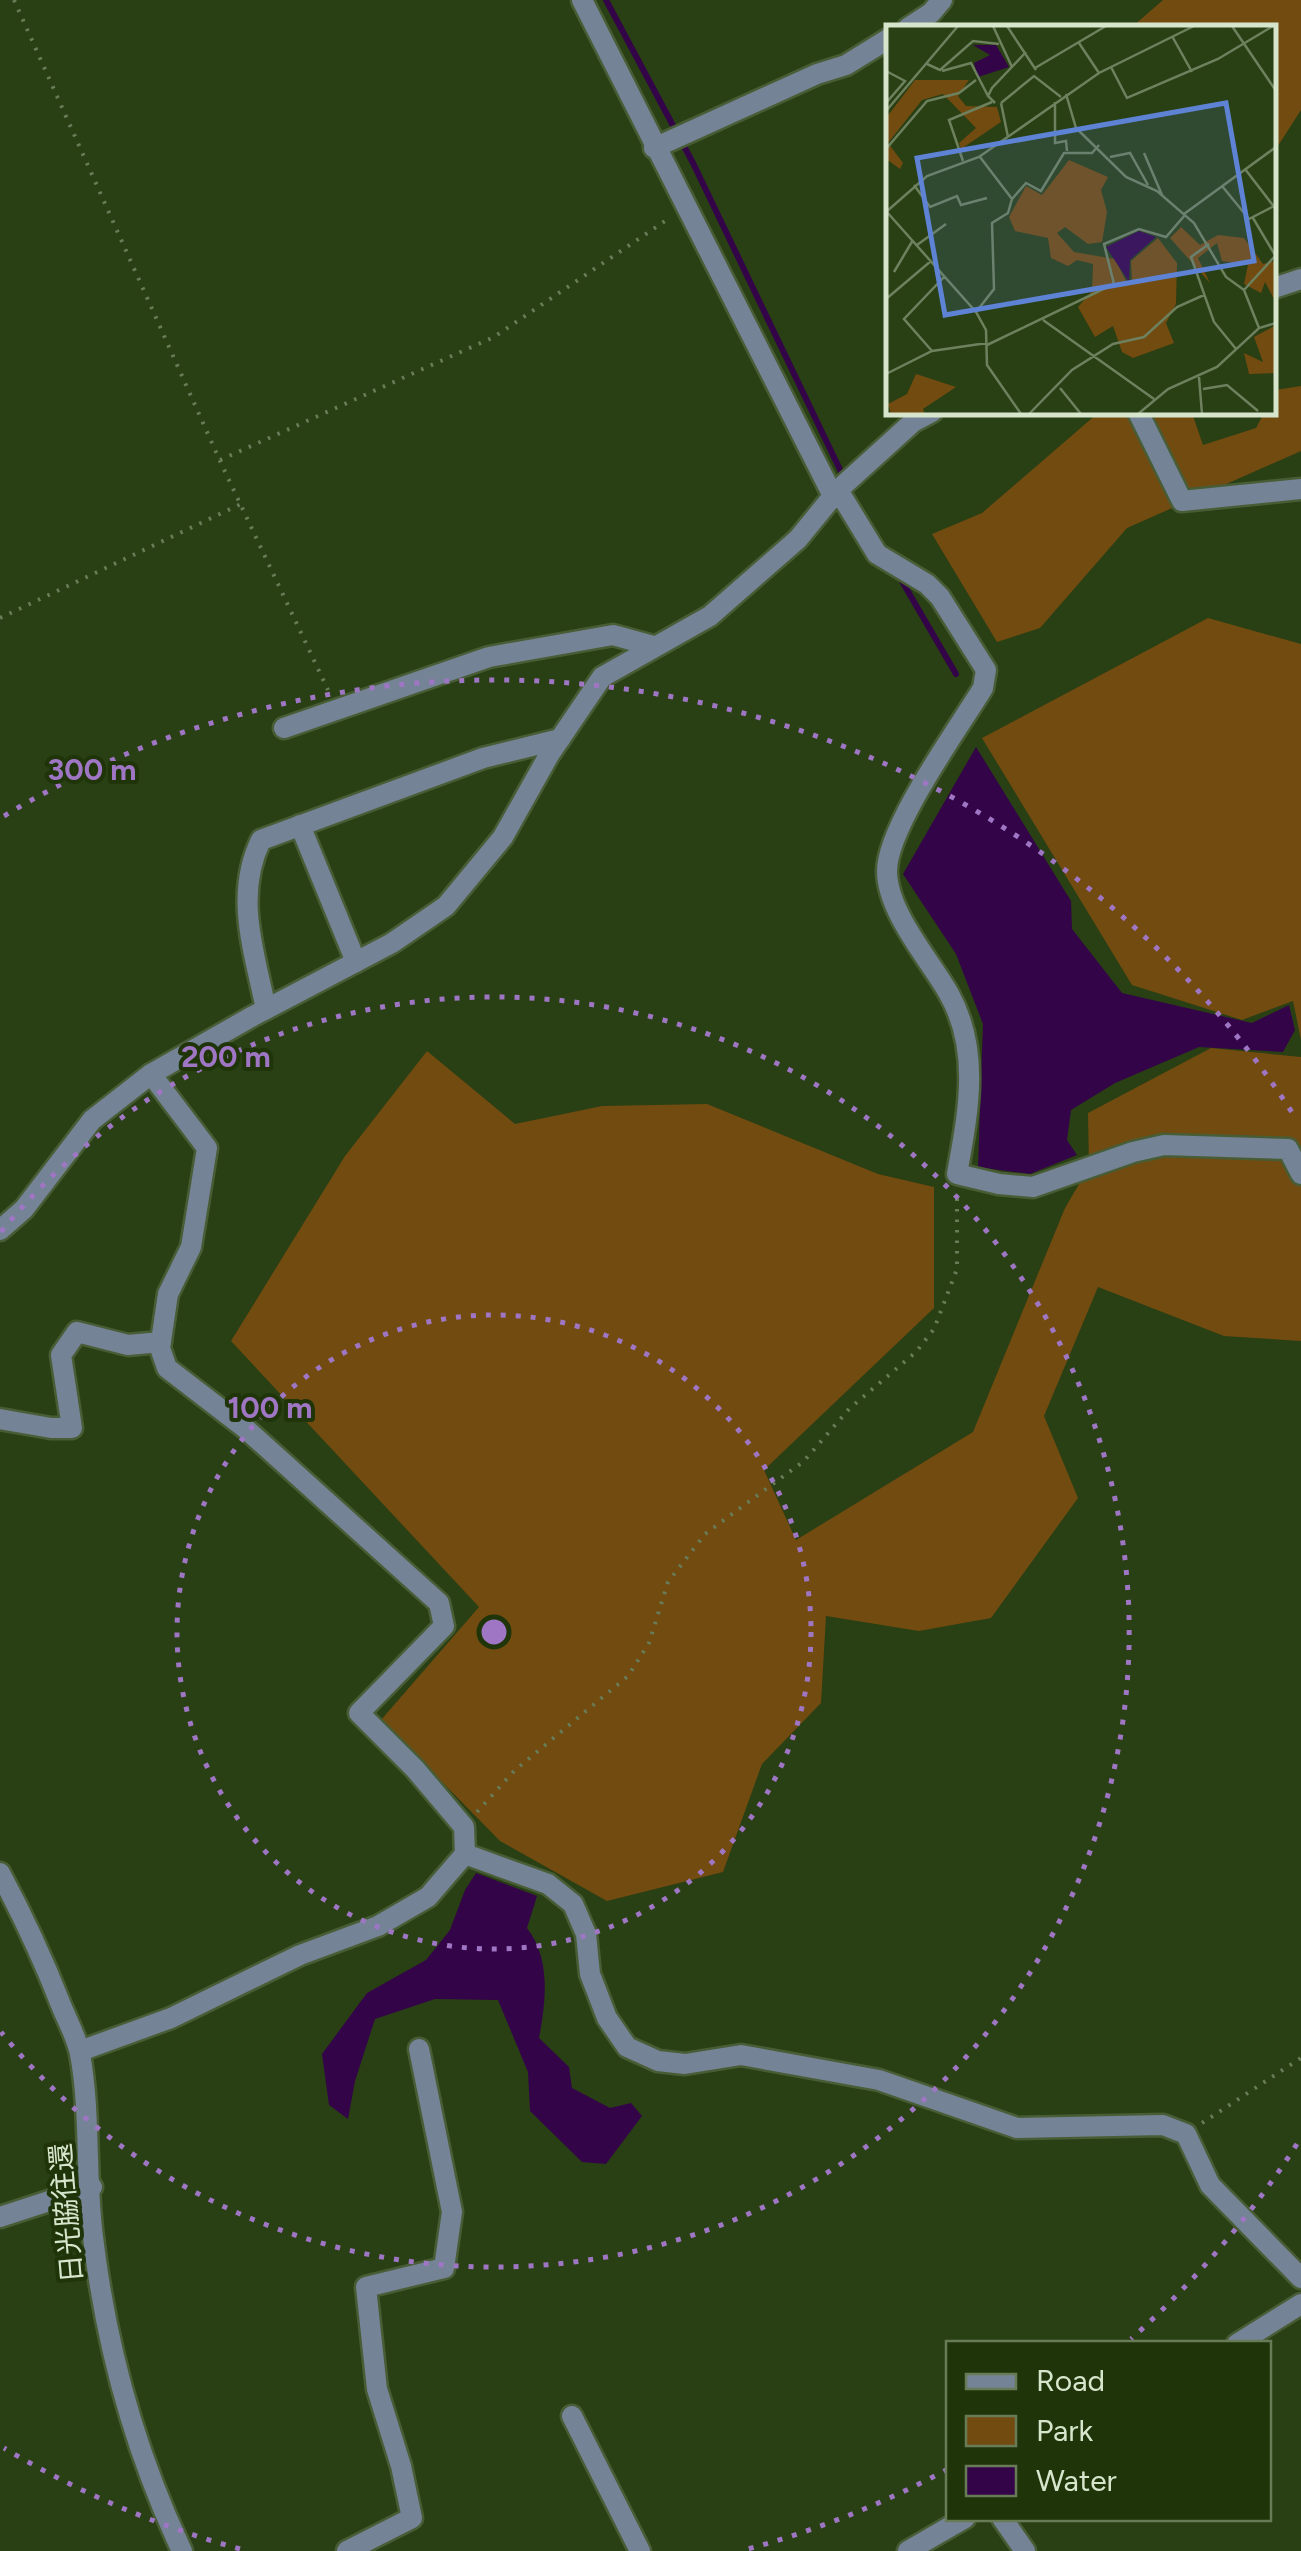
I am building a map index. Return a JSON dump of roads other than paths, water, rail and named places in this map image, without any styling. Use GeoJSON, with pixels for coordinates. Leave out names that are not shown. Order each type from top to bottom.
{"type":"FeatureCollection","features":[{"type":"Feature","properties":{"kind":"street"},"geometry":{"type":"LineString","coordinates":[[582,0],[684,208],[836,493],[877,554],[927,584],[940,598],[986,670],[983,688],[906,815],[887,872],[900,917],[950,996],[968,1041],[971,1100],[958,1174],[1032,1187],[1164,1145],[1288,1149],[1301,1174]]}},
{"type":"Feature","properties":{"kind":"street"},"geometry":{"type":"LineString","coordinates":[[913,25],[932,13],[942,0]]}},
{"type":"Feature","properties":{"kind":"street"},"geometry":{"type":"LineString","coordinates":[[654,148],[817,74],[846,65],[886,40]]}},
{"type":"Feature","properties":{"kind":"street"},"geometry":{"type":"LineString","coordinates":[[1276,287],[1301,279]]}},
{"type":"Feature","properties":{"kind":"street"},"geometry":{"type":"LineString","coordinates":[[0,1230],[24,1209],[92,1120],[152,1074],[392,943],[446,906],[503,837],[560,739],[602,677],[710,616],[798,538],[836,493],[913,422],[926,415]]}},
{"type":"Feature","properties":{"kind":"street"},"geometry":{"type":"LineString","coordinates":[[1139,415],[1182,502],[1301,489]]}},
{"type":"Feature","properties":{"kind":"street"},"geometry":{"type":"LineString","coordinates":[[284,728],[489,656],[613,635],[653,646]]}},
{"type":"Feature","properties":{"kind":"street"},"geometry":{"type":"LineString","coordinates":[[266,1009],[246,915],[249,865],[262,840],[466,764],[560,739]]}},
{"type":"Feature","properties":{"kind":"street"},"geometry":{"type":"LineString","coordinates":[[300,825],[356,962]]}},
{"type":"Feature","properties":{"kind":"street"},"geometry":{"type":"LineString","coordinates":[[80,2051],[172,2018],[300,1955],[378,1926],[428,1897],[464,1854],[464,1827],[415,1769],[359,1713],[444,1626],[439,1602],[245,1428],[166,1368],[161,1342],[168,1294],[191,1246],[207,1148],[152,1074]]}},
{"type":"Feature","properties":{"kind":"street"},"geometry":{"type":"LineString","coordinates":[[0,1419],[72,1428],[61,1354],[77,1332],[128,1345],[161,1342]]}},
{"type":"Feature","properties":{"kind":"street"},"geometry":{"type":"LineString","coordinates":[[464,1854],[548,1884],[573,1904],[586,1934],[590,1974],[606,2018],[627,2047],[658,2061],[685,2064],[741,2055],[880,2080],[1017,2128],[1163,2125],[1186,2134],[1210,2185],[1301,2278]]}},
{"type":"Feature","properties":{"kind":"street","name":"日光脇往還"},"geometry":{"type":"LineString","coordinates":[[0,1873],[34,1936],[80,2051],[92,2232],[106,2322],[136,2438],[158,2502],[182,2551]]}},
{"type":"Feature","properties":{"kind":"street"},"geometry":{"type":"LineString","coordinates":[[347,2551],[412,2518],[377,2389],[366,2287],[444,2268],[452,2212],[419,2049]]}},
{"type":"Feature","properties":{"kind":"street"},"geometry":{"type":"LineString","coordinates":[[0,2216],[92,2187]]}},
{"type":"Feature","properties":{"kind":"street"},"geometry":{"type":"LineString","coordinates":[[1242,2341],[1301,2304]]}},
{"type":"Feature","properties":{"kind":"street"},"geometry":{"type":"LineString","coordinates":[[572,2416],[640,2551]]}},
{"type":"Feature","properties":{"kind":"street"},"geometry":{"type":"LineString","coordinates":[[908,2551],[960,2521]]}},
{"type":"Feature","properties":{"kind":"street"},"geometry":{"type":"LineString","coordinates":[[1004,2521],[1025,2551]]}},
{"type":"Feature","properties":{"kind":"water"},"geometry":{"type":"Polygon","coordinates":[[[976,747],[1071,901],[1072,929],[1122,993],[1252,1023],[1289,1005],[1295,1030],[1283,1052],[1199,1047],[1115,1083],[1071,1110],[1067,1140],[1077,1155],[1030,1174],[978,1167],[983,1024],[956,954],[903,874],[976,747]]]}},
{"type":"Feature","properties":{"kind":"water"},"geometry":{"type":"Polygon","coordinates":[[[476,1873],[537,1896],[527,1928],[543,1967],[545,1995],[539,2038],[569,2067],[572,2088],[610,2108],[631,2103],[642,2116],[606,2164],[582,2162],[530,2111],[528,2072],[498,2000],[435,1999],[375,2019],[355,2081],[348,2119],[329,2105],[322,2054],[367,1993],[426,1960],[450,1930],[476,1873]]]}},
{"type":"Feature","properties":{"kind":"waterway"},"geometry":{"type":"LineString","coordinates":[[606,0],[693,163],[844,478]]}},
{"type":"Feature","properties":{"kind":"waterway"},"geometry":{"type":"LineString","coordinates":[[899,576],[956,674]]}}]}
